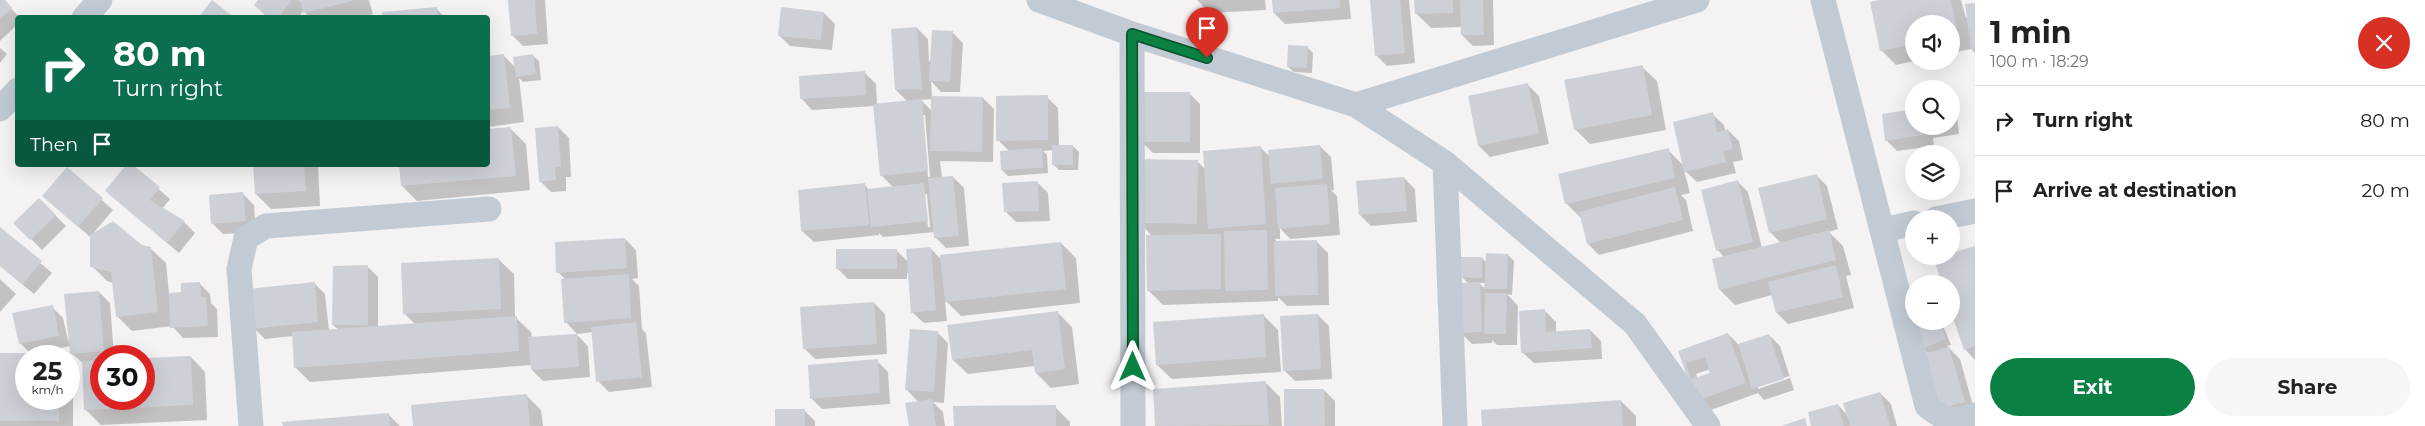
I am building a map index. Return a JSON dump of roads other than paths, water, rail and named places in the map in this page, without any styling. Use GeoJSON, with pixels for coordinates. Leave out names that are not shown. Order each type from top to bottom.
{"type":"FeatureCollection","features":[{"type":"Feature","properties":{"kind":"street"},"geometry":{"type":"LineString","coordinates":[[87,15],[100,0]]}},
{"type":"Feature","properties":{"kind":"street"},"geometry":{"type":"LineString","coordinates":[[1039,0],[1132,34],[1356,105],[1445,163],[1635,324],[1708,426]]}},
{"type":"Feature","properties":{"kind":"street"},"geometry":{"type":"LineString","coordinates":[[1356,105],[1697,0]]}},
{"type":"Feature","properties":{"kind":"street"},"geometry":{"type":"LineString","coordinates":[[1823,0],[1928,406],[1946,420],[1964,420],[1975,415]]}},
{"type":"Feature","properties":{"kind":"street"},"geometry":{"type":"LineString","coordinates":[[1132,34],[1134,426]]}},
{"type":"Feature","properties":{"kind":"street"},"geometry":{"type":"LineString","coordinates":[[0,109],[15,93]]}},
{"type":"Feature","properties":{"kind":"street"},"geometry":{"type":"LineString","coordinates":[[1445,163],[1455,426]]}},
{"type":"Feature","properties":{"kind":"street"},"geometry":{"type":"LineString","coordinates":[[252,426],[238,269],[246,238],[266,226],[489,210]]}},
{"type":"Feature","properties":{"kind":"street"},"geometry":{"type":"LineString","coordinates":[[1960,214],[1975,211]]}},
{"type":"Feature","properties":{"kind":"street"},"geometry":{"type":"LineString","coordinates":[[1883,230],[1905,225]]}}]}
